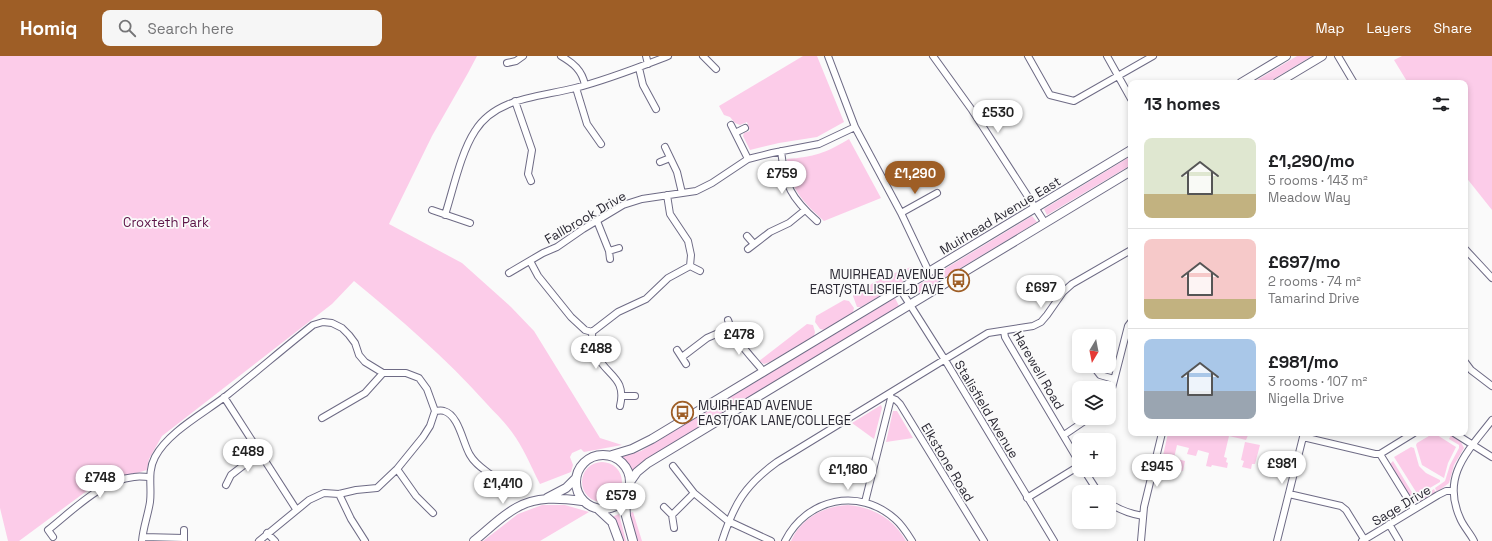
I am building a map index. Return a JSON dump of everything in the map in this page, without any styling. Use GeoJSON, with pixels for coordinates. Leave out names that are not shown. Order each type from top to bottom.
{"type":"FeatureCollection","features":[{"type":"Feature","properties":{"kind":"street"},"geometry":{"type":"LineString","coordinates":[[507,63],[516,61],[523,56]]}},
{"type":"Feature","properties":{"kind":"street"},"geometry":{"type":"LineString","coordinates":[[561,56],[578,69],[585,85]]}},
{"type":"Feature","properties":{"kind":"street"},"geometry":{"type":"LineString","coordinates":[[646,56],[648,64]]}},
{"type":"Feature","properties":{"kind":"street"},"geometry":{"type":"LineString","coordinates":[[445,215],[468,143],[475,131],[488,116],[515,101],[576,88],[639,68],[668,56]]}},
{"type":"Feature","properties":{"kind":"street"},"geometry":{"type":"LineString","coordinates":[[703,56],[716,69]]}},
{"type":"Feature","properties":{"kind":"street"},"geometry":{"type":"LineString","coordinates":[[828,56],[855,127],[901,213],[929,272]]}},
{"type":"Feature","properties":{"kind":"street"},"geometry":{"type":"LineString","coordinates":[[933,56],[972,110],[1045,223]]}},
{"type":"Feature","properties":{"kind":"street"},"geometry":{"type":"LineString","coordinates":[[1028,56],[1050,95],[1074,101],[1153,56]]}},
{"type":"Feature","properties":{"kind":"street"},"geometry":{"type":"LineString","coordinates":[[1107,56],[1128,94]]}},
{"type":"Feature","properties":{"kind":"street"},"geometry":{"type":"LineString","coordinates":[[1246,80],[1286,56]]}},
{"type":"Feature","properties":{"kind":"street"},"geometry":{"type":"LineString","coordinates":[[1282,80],[1322,56]]}},
{"type":"Feature","properties":{"kind":"street"},"geometry":{"type":"LineString","coordinates":[[1338,56],[1352,80]]}},
{"type":"Feature","properties":{"kind":"street"},"geometry":{"type":"LineString","coordinates":[[639,68],[643,84],[656,109]]}},
{"type":"Feature","properties":{"kind":"street"},"geometry":{"type":"LineString","coordinates":[[576,88],[588,124],[601,144]]}},
{"type":"Feature","properties":{"kind":"street"},"geometry":{"type":"LineString","coordinates":[[515,101],[532,150],[528,174],[531,181]]}},
{"type":"Feature","properties":{"kind":"street"},"geometry":{"type":"LineString","coordinates":[[731,125],[748,159]]}},
{"type":"Feature","properties":{"kind":"street","name":"Fallbrook Drive"},"geometry":{"type":"LineString","coordinates":[[509,273],[557,247],[597,221],[634,201],[689,193],[703,188],[748,159],[819,144],[855,127]]}},
{"type":"Feature","properties":{"kind":"street"},"geometry":{"type":"LineString","coordinates":[[735,133],[745,128]]}},
{"type":"Feature","properties":{"kind":"street"},"geometry":{"type":"LineString","coordinates":[[665,147],[677,172],[682,193]]}},
{"type":"Feature","properties":{"kind":"street"},"geometry":{"type":"LineString","coordinates":[[781,151],[786,181],[789,189],[805,210],[817,221]]}},
{"type":"Feature","properties":{"kind":"street","name":"Muirhead Avenue East"},"geometry":{"type":"LineString","coordinates":[[612,455],[632,449],[652,439],[1128,152]]}},
{"type":"Feature","properties":{"kind":"street"},"geometry":{"type":"LineString","coordinates":[[660,162],[670,158]]}},
{"type":"Feature","properties":{"kind":"street"},"geometry":{"type":"LineString","coordinates":[[633,541],[626,516],[625,499],[630,482],[637,472],[648,463],[1128,173]]}},
{"type":"Feature","properties":{"kind":"street"},"geometry":{"type":"LineString","coordinates":[[901,213],[937,193]]}},
{"type":"Feature","properties":{"kind":"street"},"geometry":{"type":"LineString","coordinates":[[667,195],[670,214],[688,241],[691,255],[690,266]]}},
{"type":"Feature","properties":{"kind":"street"},"geometry":{"type":"LineString","coordinates":[[432,210],[470,223]]}},
{"type":"Feature","properties":{"kind":"street"},"geometry":{"type":"LineString","coordinates":[[748,249],[770,232],[789,223],[805,210]]}},
{"type":"Feature","properties":{"kind":"street"},"geometry":{"type":"LineString","coordinates":[[597,221],[609,251],[610,259]]}},
{"type":"Feature","properties":{"kind":"street"},"geometry":{"type":"LineString","coordinates":[[747,236],[754,244]]}},
{"type":"Feature","properties":{"kind":"street"},"geometry":{"type":"LineString","coordinates":[[609,251],[619,248]]}},
{"type":"Feature","properties":{"kind":"street"},"geometry":{"type":"LineString","coordinates":[[722,541],[728,522],[740,498],[761,473],[777,462],[890,396],[988,333],[1033,326],[1041,322],[1063,292],[1072,284],[1128,252]]}},
{"type":"Feature","properties":{"kind":"street"},"geometry":{"type":"LineString","coordinates":[[1468,252],[1492,278]]}},
{"type":"Feature","properties":{"kind":"street"},"geometry":{"type":"LineString","coordinates":[[530,261],[538,276],[567,312],[585,330],[592,332]]}},
{"type":"Feature","properties":{"kind":"street"},"geometry":{"type":"LineString","coordinates":[[690,266],[700,271]]}},
{"type":"Feature","properties":{"kind":"street"},"geometry":{"type":"LineString","coordinates":[[592,332],[618,312],[646,299],[668,278],[690,266]]}},
{"type":"Feature","properties":{"kind":"street","name":"Stalisfield Avenue"},"geometry":{"type":"LineString","coordinates":[[900,288],[1054,541]]}},
{"type":"Feature","properties":{"kind":"street"},"geometry":{"type":"LineString","coordinates":[[728,320],[730,328],[740,343],[764,372]]}},
{"type":"Feature","properties":{"kind":"street"},"geometry":{"type":"LineString","coordinates":[[184,530],[184,540],[142,539],[150,501],[150,477],[155,457],[167,441],[194,418],[224,397],[313,325],[323,322],[332,323],[342,328],[349,334],[359,355],[365,362],[383,373],[406,373],[419,378],[427,389],[435,411],[430,426],[397,469],[377,488],[356,490],[340,494],[324,493],[309,500],[296,509],[259,541]]}},
{"type":"Feature","properties":{"kind":"street"},"geometry":{"type":"LineString","coordinates":[[1098,373],[1100,375],[1114,379],[1128,326]]}},
{"type":"Feature","properties":{"kind":"street"},"geometry":{"type":"LineString","coordinates":[[682,357],[707,338],[730,328]]}},
{"type":"Feature","properties":{"kind":"street","name":"Harewell Road"},"geometry":{"type":"LineString","coordinates":[[1004,331],[1005,337],[1009,344],[1072,449]]}},
{"type":"Feature","properties":{"kind":"street"},"geometry":{"type":"LineString","coordinates":[[592,332],[595,353],[602,364],[618,382],[622,396],[620,406]]}},
{"type":"Feature","properties":{"kind":"street"},"geometry":{"type":"LineString","coordinates":[[678,350],[686,364]]}},
{"type":"Feature","properties":{"kind":"street"},"geometry":{"type":"LineString","coordinates":[[1468,366],[1492,386]]}},
{"type":"Feature","properties":{"kind":"street"},"geometry":{"type":"LineString","coordinates":[[322,418],[365,393],[383,373]]}},
{"type":"Feature","properties":{"kind":"street"},"geometry":{"type":"LineString","coordinates":[[622,396],[635,396]]}},
{"type":"Feature","properties":{"kind":"street"},"geometry":{"type":"LineString","coordinates":[[865,502],[890,396]]}},
{"type":"Feature","properties":{"kind":"street","name":"Elkstone Road"},"geometry":{"type":"LineString","coordinates":[[890,396],[900,404],[984,541]]}},
{"type":"Feature","properties":{"kind":"street"},"geometry":{"type":"LineString","coordinates":[[224,397],[261,452],[296,509]]}},
{"type":"Feature","properties":{"kind":"street"},"geometry":{"type":"LineString","coordinates":[[435,411],[445,411],[451,416],[459,427],[469,454],[476,464],[490,474]]}},
{"type":"Feature","properties":{"kind":"street"},"geometry":{"type":"LineString","coordinates":[[1474,541],[1460,519],[1452,491],[1457,468],[1462,459],[1492,420]]}},
{"type":"Feature","properties":{"kind":"street"},"geometry":{"type":"LineString","coordinates":[[1064,434],[1078,425]]}},
{"type":"Feature","properties":{"kind":"street"},"geometry":{"type":"LineString","coordinates":[[1141,541],[1146,493],[1161,436]]}},
{"type":"Feature","properties":{"kind":"street"},"geometry":{"type":"LineString","coordinates":[[1277,541],[1303,436]]}},
{"type":"Feature","properties":{"kind":"street"},"geometry":{"type":"LineString","coordinates":[[1307,436],[1380,454],[1408,436]]}},
{"type":"Feature","properties":{"kind":"street"},"geometry":{"type":"LineString","coordinates":[[1459,436],[1492,457]]}},
{"type":"Feature","properties":{"kind":"street"},"geometry":{"type":"LineString","coordinates":[[226,485],[231,475],[261,452]]}},
{"type":"Feature","properties":{"kind":"street"},"geometry":{"type":"LineString","coordinates":[[582,501],[576,487],[575,479],[578,470],[584,462],[593,456],[602,454],[612,455],[625,465],[629,474],[630,482]]}},
{"type":"Feature","properties":{"kind":"street"},"geometry":{"type":"LineString","coordinates":[[1380,454],[1414,509]]}},
{"type":"Feature","properties":{"kind":"street"},"geometry":{"type":"LineString","coordinates":[[673,466],[694,493],[728,522],[770,541]]}},
{"type":"Feature","properties":{"kind":"street"},"geometry":{"type":"LineString","coordinates":[[397,469],[416,496],[433,513]]}},
{"type":"Feature","properties":{"kind":"street"},"geometry":{"type":"LineString","coordinates":[[1027,498],[1072,470]]}},
{"type":"Feature","properties":{"kind":"street"},"geometry":{"type":"LineString","coordinates":[[53,537],[48,530],[97,490],[112,483],[133,477],[150,477]]}},
{"type":"Feature","properties":{"kind":"street"},"geometry":{"type":"LineString","coordinates":[[547,498],[566,488],[575,479]]}},
{"type":"Feature","properties":{"kind":"street","name":"Sage Drive"},"geometry":{"type":"LineString","coordinates":[[1363,540],[1446,491],[1452,491]]}},
{"type":"Feature","properties":{"kind":"street"},"geometry":{"type":"LineString","coordinates":[[672,515],[694,493]]}},
{"type":"Feature","properties":{"kind":"street"},"geometry":{"type":"LineString","coordinates":[[340,494],[351,519],[365,541]]}},
{"type":"Feature","properties":{"kind":"street"},"geometry":{"type":"LineString","coordinates":[[1289,494],[1341,506],[1346,510],[1363,540]]}},
{"type":"Feature","properties":{"kind":"street"},"geometry":{"type":"LineString","coordinates":[[474,541],[516,508],[532,501],[547,498],[582,501],[598,509],[606,509],[614,507],[625,499]]}},
{"type":"Feature","properties":{"kind":"street"},"geometry":{"type":"LineString","coordinates":[[785,541],[796,525],[815,509],[834,502],[846,500],[865,502],[884,510],[897,520],[912,541]]}},
{"type":"Feature","properties":{"kind":"street"},"geometry":{"type":"LineString","coordinates":[[664,507],[672,515],[674,528]]}},
{"type":"Feature","properties":{"kind":"street"},"geometry":{"type":"LineString","coordinates":[[1116,507],[1121,510],[1143,516]]}},
{"type":"Feature","properties":{"kind":"street"},"geometry":{"type":"LineString","coordinates":[[598,509],[612,522],[620,541]]}},
{"type":"Feature","properties":{"kind":"street"},"geometry":{"type":"LineString","coordinates":[[1389,524],[1399,541]]}},
{"type":"Feature","properties":{"kind":"street"},"geometry":{"type":"LineString","coordinates":[[267,533],[275,541]]}},
{"type":"Feature","properties":{"kind":"green space","name":"Croxteth Park"},"geometry":{"type":"Polygon","coordinates":[[[0,56],[477,56],[432,136],[389,224],[462,263],[511,307],[534,331],[600,438],[622,445],[584,452],[581,449],[572,453],[570,457],[573,465],[571,472],[540,484],[520,444],[502,420],[439,354],[354,281],[332,304],[162,436],[149,459],[147,470],[99,484],[84,493],[19,541],[8,541],[0,508],[0,56]]]}},
{"type":"Feature","properties":{"kind":"green space"},"geometry":{"type":"Polygon","coordinates":[[[803,56],[817,56],[844,122],[817,137],[779,143],[750,150],[743,136],[744,133],[750,131],[747,122],[740,125],[735,123],[730,117],[724,115],[719,106],[803,56]]]}},
{"type":"Feature","properties":{"kind":"green space"},"geometry":{"type":"Polygon","coordinates":[[[1297,56],[1312,56],[1272,80],[1257,80],[1297,56]]]}},
{"type":"Feature","properties":{"kind":"green space"},"geometry":{"type":"Polygon","coordinates":[[[1402,56],[1492,56],[1492,210],[1468,180],[1468,80],[1406,80],[1394,60],[1402,56]]]}},
{"type":"Feature","properties":{"kind":"green space"},"geometry":{"type":"Polygon","coordinates":[[[849,139],[881,198],[824,221],[798,194],[788,169],[787,159],[820,154],[849,139]]]}},
{"type":"Feature","properties":{"kind":"green space"},"geometry":{"type":"Polygon","coordinates":[[[1128,158],[1128,167],[1047,215],[1044,209],[1128,158]]]}},
{"type":"Feature","properties":{"kind":"green space"},"geometry":{"type":"Polygon","coordinates":[[[1032,216],[1037,222],[919,293],[915,287],[1032,216]]]}},
{"type":"Feature","properties":{"kind":"green space"},"geometry":{"type":"Polygon","coordinates":[[[911,267],[915,268],[915,272],[903,279],[903,282],[861,307],[857,307],[853,296],[855,293],[884,277],[911,267]]]}},
{"type":"Feature","properties":{"kind":"green space"},"geometry":{"type":"Polygon","coordinates":[[[895,298],[899,306],[648,458],[631,472],[621,457],[641,451],[895,298]]]}},
{"type":"Feature","properties":{"kind":"green space"},"geometry":{"type":"Polygon","coordinates":[[[844,300],[849,301],[854,308],[853,312],[824,330],[820,329],[815,322],[816,316],[844,300]]]}},
{"type":"Feature","properties":{"kind":"green space"},"geometry":{"type":"Polygon","coordinates":[[[807,324],[813,325],[815,332],[814,336],[770,362],[764,364],[759,361],[807,324]]]}},
{"type":"Feature","properties":{"kind":"green space"},"geometry":{"type":"Polygon","coordinates":[[[881,405],[882,408],[874,439],[852,423],[881,405]]]}},
{"type":"Feature","properties":{"kind":"green space"},"geometry":{"type":"Polygon","coordinates":[[[893,411],[897,411],[913,438],[886,442],[893,411]]]}},
{"type":"Feature","properties":{"kind":"green space"},"geometry":{"type":"Polygon","coordinates":[[[1167,436],[1229,436],[1224,457],[1227,458],[1227,468],[1212,465],[1211,467],[1206,466],[1209,453],[1198,450],[1196,456],[1187,454],[1189,448],[1177,445],[1174,458],[1185,461],[1183,471],[1161,465],[1167,436]]]}},
{"type":"Feature","properties":{"kind":"green space"},"geometry":{"type":"Polygon","coordinates":[[[1229,436],[1248,436],[1246,440],[1229,436]]]}},
{"type":"Feature","properties":{"kind":"green space"},"geometry":{"type":"Polygon","coordinates":[[[1429,436],[1439,436],[1456,447],[1448,463],[1444,478],[1422,465],[1416,445],[1429,436]]]}},
{"type":"Feature","properties":{"kind":"green space"},"geometry":{"type":"Polygon","coordinates":[[[1450,436],[1452,436],[1461,442],[1464,448],[1454,465],[1449,483],[1437,492],[1435,488],[1445,481],[1450,465],[1459,448],[1459,445],[1449,439],[1450,436]]]}},
{"type":"Feature","properties":{"kind":"green space"},"geometry":{"type":"Polygon","coordinates":[[[1245,442],[1260,445],[1255,464],[1252,464],[1251,469],[1242,467],[1244,461],[1241,460],[1245,442]]]}},
{"type":"Feature","properties":{"kind":"green space"},"geometry":{"type":"Polygon","coordinates":[[[1411,447],[1414,448],[1419,466],[1426,473],[1440,480],[1440,482],[1418,495],[1394,457],[1411,447]]]}},
{"type":"Feature","properties":{"kind":"green space"},"geometry":{"type":"Polygon","coordinates":[[[1393,461],[1413,494],[1409,496],[1390,464],[1393,461]]]}},
{"type":"Feature","properties":{"kind":"green space"},"geometry":{"type":"Polygon","coordinates":[[[606,462],[613,465],[619,471],[622,482],[621,490],[613,499],[606,502],[598,502],[591,499],[583,490],[582,478],[585,471],[594,463],[606,462]]]}},
{"type":"Feature","properties":{"kind":"green space"},"geometry":{"type":"Polygon","coordinates":[[[1434,489],[1436,493],[1420,502],[1415,502],[1411,498],[1414,496],[1418,499],[1434,489]]]}},
{"type":"Feature","properties":{"kind":"green space"},"geometry":{"type":"Polygon","coordinates":[[[542,505],[565,505],[589,512],[540,541],[483,541],[518,514],[542,505]]]}},
{"type":"Feature","properties":{"kind":"green space"},"geometry":{"type":"Polygon","coordinates":[[[848,505],[866,508],[889,520],[906,541],[791,541],[801,526],[814,515],[830,508],[848,505]]]}},
{"type":"Feature","properties":{"kind":"green space"},"geometry":{"type":"Polygon","coordinates":[[[633,512],[642,541],[637,541],[630,513],[633,512]]]}},
{"type":"Feature","properties":{"kind":"green space"},"geometry":{"type":"Polygon","coordinates":[[[619,514],[626,541],[622,541],[618,527],[612,517],[619,514]]]}},
{"type":"Feature","properties":{"kind":"place","name":"MUIRHEAD AVENUE EAST/STALISFIELD AVE"},"geometry":{"type":"Point","coordinates":[959,281]}},
{"type":"Feature","properties":{"kind":"place","name":"MUIRHEAD AVENUE EAST/OAK LANE/COLLEGE"},"geometry":{"type":"Point","coordinates":[682,412]}}]}
